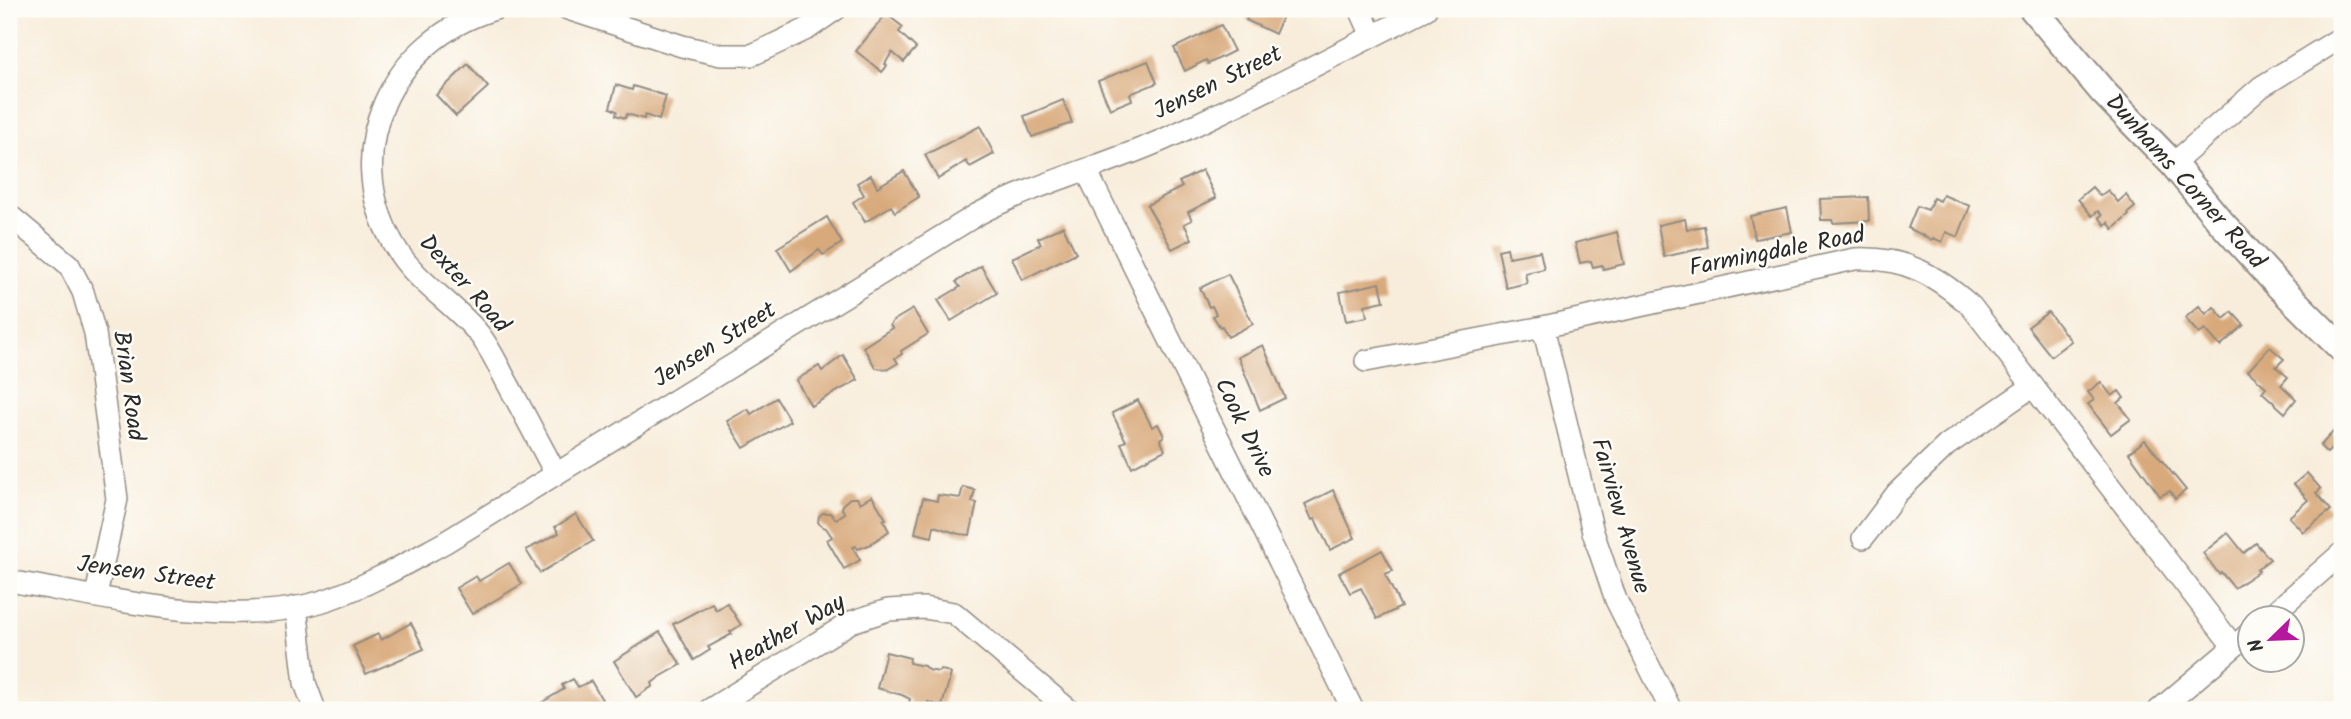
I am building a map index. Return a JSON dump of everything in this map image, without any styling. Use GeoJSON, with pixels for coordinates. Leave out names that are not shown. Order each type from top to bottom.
{"type":"FeatureCollection","features":[{"type":"Feature","properties":{"kind":"street","name":"Dexter Road"},"geometry":{"type":"LineString","coordinates":[[495,9],[464,20],[443,32],[423,47],[401,72],[379,118],[373,150],[373,184],[381,216],[395,247],[415,273],[478,333],[494,357],[556,474]]}},
{"type":"Feature","properties":{"kind":"street"},"geometry":{"type":"LineString","coordinates":[[568,9],[669,42],[721,55],[752,55],[807,29],[836,9]]}},
{"type":"Feature","properties":{"kind":"street"},"geometry":{"type":"LineString","coordinates":[[1360,9],[1372,36]]}},
{"type":"Feature","properties":{"kind":"street","name":"Jensen Street"},"geometry":{"type":"LineString","coordinates":[[9,581],[188,611],[265,611],[328,600],[444,543],[978,214],[1014,195],[1167,138],[1426,9]]}},
{"type":"Feature","properties":{"kind":"street","name":"Dunhams Corner Road"},"geometry":{"type":"LineString","coordinates":[[2033,9],[2103,92],[2173,164],[2219,220],[2342,349]]}},
{"type":"Feature","properties":{"kind":"street"},"geometry":{"type":"LineString","coordinates":[[2173,164],[2261,87],[2342,37]]}},
{"type":"Feature","properties":{"kind":"street","name":"Cook Drive"},"geometry":{"type":"LineString","coordinates":[[1086,170],[1353,710]]}},
{"type":"Feature","properties":{"kind":"street","name":"Brian Road"},"geometry":{"type":"LineString","coordinates":[[9,215],[69,265],[83,292],[95,333],[117,499],[96,595]]}},
{"type":"Feature","properties":{"kind":"street","name":"Farmingdale Road"},"geometry":{"type":"LineString","coordinates":[[1366,361],[1543,327],[1855,259],[1881,258],[1924,273],[1949,287],[1971,306],[2033,386],[2236,633]]}},
{"type":"Feature","properties":{"kind":"street","name":"Fairview Avenue"},"geometry":{"type":"LineString","coordinates":[[1543,327],[1593,532],[1612,589],[1671,710]]}},
{"type":"Feature","properties":{"kind":"street"},"geometry":{"type":"LineString","coordinates":[[1863,538],[1897,493],[1947,444],[2033,386]]}},
{"type":"Feature","properties":{"kind":"street"},"geometry":{"type":"LineString","coordinates":[[2285,604],[2342,553]]}},
{"type":"Feature","properties":{"kind":"street"},"geometry":{"type":"LineString","coordinates":[[296,607],[305,683],[315,710]]}},
{"type":"Feature","properties":{"kind":"street","name":"Heather Way"},"geometry":{"type":"LineString","coordinates":[[709,710],[851,622],[888,610],[925,608],[954,613],[1069,710]]}},
{"type":"Feature","properties":{"kind":"street"},"geometry":{"type":"LineString","coordinates":[[2159,710],[2236,643]]}},
{"type":"Feature","properties":{"kind":"building"},"geometry":{"type":"Polygon","coordinates":[[[1251,9],[1285,11],[1275,34],[1246,20],[1251,9]]]}},
{"type":"Feature","properties":{"kind":"building"},"geometry":{"type":"Polygon","coordinates":[[[886,14],[903,27],[899,32],[916,48],[904,62],[892,52],[882,72],[856,51],[886,14]]]}},
{"type":"Feature","properties":{"kind":"building"},"geometry":{"type":"Polygon","coordinates":[[[1221,25],[1234,51],[1208,64],[1206,60],[1185,71],[1174,48],[1221,25]]]}},
{"type":"Feature","properties":{"kind":"building"},"geometry":{"type":"Polygon","coordinates":[[[1148,61],[1157,83],[1130,94],[1132,100],[1110,109],[1098,81],[1148,61]]]}},
{"type":"Feature","properties":{"kind":"building"},"geometry":{"type":"Polygon","coordinates":[[[468,64],[488,87],[456,116],[436,95],[468,64]]]}},
{"type":"Feature","properties":{"kind":"building"},"geometry":{"type":"Polygon","coordinates":[[[616,85],[632,90],[633,86],[666,96],[659,120],[645,115],[644,119],[627,114],[625,118],[616,115],[617,111],[610,108],[616,85]]]}},
{"type":"Feature","properties":{"kind":"building"},"geometry":{"type":"Polygon","coordinates":[[[1063,100],[1072,123],[1032,137],[1024,116],[1063,100]]]}},
{"type":"Feature","properties":{"kind":"building"},"geometry":{"type":"Polygon","coordinates":[[[980,126],[994,154],[970,167],[966,161],[938,179],[925,155],[980,126]]]}},
{"type":"Feature","properties":{"kind":"building"},"geometry":{"type":"Polygon","coordinates":[[[1202,170],[1216,198],[1188,212],[1192,220],[1184,224],[1192,239],[1172,249],[1147,205],[1182,187],[1179,182],[1202,170]]]}},
{"type":"Feature","properties":{"kind":"building"},"geometry":{"type":"Polygon","coordinates":[[[904,171],[919,197],[895,212],[891,206],[865,222],[853,202],[864,195],[857,183],[871,175],[877,187],[904,171]]]}},
{"type":"Feature","properties":{"kind":"building"},"geometry":{"type":"Polygon","coordinates":[[[2092,187],[2100,196],[2108,190],[2118,202],[2126,195],[2135,207],[2113,229],[2108,222],[2105,225],[2098,211],[2092,216],[2078,199],[2092,187]]]}},
{"type":"Feature","properties":{"kind":"building"},"geometry":{"type":"Polygon","coordinates":[[[1943,195],[1970,206],[1958,237],[1946,232],[1942,242],[1908,228],[1917,206],[1928,210],[1933,198],[1940,201],[1943,195]]]}},
{"type":"Feature","properties":{"kind":"building"},"geometry":{"type":"Polygon","coordinates":[[[1868,197],[1869,221],[1833,223],[1832,220],[1821,220],[1820,199],[1868,197]]]}},
{"type":"Feature","properties":{"kind":"building"},"geometry":{"type":"Polygon","coordinates":[[[1787,208],[1792,232],[1755,239],[1750,216],[1787,208]]]}},
{"type":"Feature","properties":{"kind":"building"},"geometry":{"type":"Polygon","coordinates":[[[827,217],[842,243],[823,255],[819,250],[791,271],[777,248],[827,217]]]}},
{"type":"Feature","properties":{"kind":"building"},"geometry":{"type":"Polygon","coordinates":[[[1685,219],[1687,229],[1704,226],[1708,247],[1664,257],[1658,225],[1685,219]]]}},
{"type":"Feature","properties":{"kind":"building"},"geometry":{"type":"Polygon","coordinates":[[[1063,226],[1076,253],[1022,280],[1012,258],[1041,244],[1038,238],[1063,226]]]}},
{"type":"Feature","properties":{"kind":"building"},"geometry":{"type":"Polygon","coordinates":[[[1617,232],[1624,264],[1603,269],[1602,265],[1593,267],[1591,261],[1580,263],[1575,243],[1617,232]]]}},
{"type":"Feature","properties":{"kind":"building"},"geometry":{"type":"Polygon","coordinates":[[[1507,248],[1509,257],[1540,251],[1544,269],[1525,273],[1527,283],[1506,288],[1498,250],[1507,248]]]}},
{"type":"Feature","properties":{"kind":"building"},"geometry":{"type":"Polygon","coordinates":[[[981,266],[997,293],[951,321],[938,300],[960,287],[956,282],[981,266]]]}},
{"type":"Feature","properties":{"kind":"building"},"geometry":{"type":"Polygon","coordinates":[[[1228,274],[1253,324],[1228,337],[1213,316],[1216,314],[1212,306],[1209,307],[1200,288],[1228,274]]]}},
{"type":"Feature","properties":{"kind":"building"},"geometry":{"type":"Polygon","coordinates":[[[1380,283],[1384,301],[1365,305],[1367,317],[1346,321],[1340,292],[1380,283]]]}},
{"type":"Feature","properties":{"kind":"building"},"geometry":{"type":"Polygon","coordinates":[[[2199,306],[2206,314],[2214,307],[2224,319],[2232,312],[2244,325],[2220,346],[2205,329],[2199,334],[2185,318],[2199,306]]]}},
{"type":"Feature","properties":{"kind":"building"},"geometry":{"type":"Polygon","coordinates":[[[913,309],[928,334],[901,351],[902,354],[895,358],[898,363],[888,369],[876,368],[863,347],[892,328],[890,325],[893,321],[913,309]]]}},
{"type":"Feature","properties":{"kind":"building"},"geometry":{"type":"Polygon","coordinates":[[[2048,312],[2071,341],[2051,356],[2028,327],[2048,312]]]}},
{"type":"Feature","properties":{"kind":"building"},"geometry":{"type":"Polygon","coordinates":[[[1263,345],[1285,398],[1260,410],[1238,357],[1263,345]]]}},
{"type":"Feature","properties":{"kind":"building"},"geometry":{"type":"Polygon","coordinates":[[[2270,347],[2284,359],[2276,367],[2288,377],[2281,385],[2296,399],[2285,413],[2262,392],[2266,387],[2248,371],[2270,347]]]}},
{"type":"Feature","properties":{"kind":"building"},"geometry":{"type":"Polygon","coordinates":[[[843,355],[858,380],[811,406],[796,380],[819,366],[822,371],[843,355]]]}},
{"type":"Feature","properties":{"kind":"building"},"geometry":{"type":"Polygon","coordinates":[[[2101,382],[2112,396],[2119,391],[2124,398],[2118,403],[2131,419],[2111,434],[2088,404],[2094,400],[2088,392],[2101,382]]]}},
{"type":"Feature","properties":{"kind":"building"},"geometry":{"type":"Polygon","coordinates":[[[776,398],[790,421],[744,448],[727,421],[748,409],[751,414],[776,398]]]}},
{"type":"Feature","properties":{"kind":"building"},"geometry":{"type":"Polygon","coordinates":[[[1138,400],[1152,427],[1158,424],[1164,436],[1160,439],[1165,450],[1132,467],[1121,443],[1126,441],[1112,413],[1138,400]]]}},
{"type":"Feature","properties":{"kind":"building"},"geometry":{"type":"Polygon","coordinates":[[[2333,432],[2342,441],[2342,457],[2332,448],[2327,453],[2320,446],[2333,432]]]}},
{"type":"Feature","properties":{"kind":"building"},"geometry":{"type":"Polygon","coordinates":[[[2145,440],[2186,490],[2175,499],[2170,491],[2160,496],[2129,453],[2145,440]]]}},
{"type":"Feature","properties":{"kind":"building"},"geometry":{"type":"Polygon","coordinates":[[[2307,473],[2321,489],[2316,493],[2331,510],[2303,532],[2289,517],[2308,500],[2294,484],[2307,473]]]}},
{"type":"Feature","properties":{"kind":"building"},"geometry":{"type":"Polygon","coordinates":[[[963,487],[975,490],[972,502],[977,503],[970,535],[934,526],[932,537],[915,533],[923,498],[937,501],[938,495],[960,498],[963,487]]]}},
{"type":"Feature","properties":{"kind":"building"},"geometry":{"type":"Polygon","coordinates":[[[1333,490],[1355,538],[1330,550],[1305,504],[1333,490]]]}},
{"type":"Feature","properties":{"kind":"building"},"geometry":{"type":"Polygon","coordinates":[[[872,496],[886,519],[883,520],[889,531],[869,545],[858,549],[853,547],[860,560],[844,569],[827,540],[832,537],[818,522],[819,516],[830,513],[836,519],[845,513],[843,504],[850,498],[857,498],[860,503],[872,496]]]}},
{"type":"Feature","properties":{"kind":"building"},"geometry":{"type":"Polygon","coordinates":[[[576,514],[593,541],[540,573],[526,550],[559,533],[555,527],[576,514]]]}},
{"type":"Feature","properties":{"kind":"building"},"geometry":{"type":"Polygon","coordinates":[[[2228,533],[2244,553],[2256,543],[2270,559],[2257,569],[2259,571],[2234,588],[2203,553],[2228,533]]]}},
{"type":"Feature","properties":{"kind":"building"},"geometry":{"type":"Polygon","coordinates":[[[1382,550],[1393,571],[1385,574],[1401,607],[1377,619],[1361,588],[1350,593],[1339,573],[1382,550]]]}},
{"type":"Feature","properties":{"kind":"building"},"geometry":{"type":"Polygon","coordinates":[[[509,563],[522,584],[472,614],[456,588],[476,576],[479,581],[509,563]]]}},
{"type":"Feature","properties":{"kind":"building"},"geometry":{"type":"Polygon","coordinates":[[[712,603],[716,610],[727,603],[741,625],[694,660],[673,624],[712,603]]]}},
{"type":"Feature","properties":{"kind":"building"},"geometry":{"type":"Polygon","coordinates":[[[411,623],[424,649],[366,674],[353,646],[378,634],[381,640],[411,623]]]}},
{"type":"Feature","properties":{"kind":"building"},"geometry":{"type":"Polygon","coordinates":[[[660,632],[681,665],[660,677],[652,683],[653,686],[636,697],[614,661],[660,632]]]}},
{"type":"Feature","properties":{"kind":"building"},"geometry":{"type":"Polygon","coordinates":[[[886,652],[910,658],[909,663],[924,666],[928,670],[941,670],[951,674],[942,706],[928,702],[926,708],[909,703],[910,699],[902,695],[877,688],[886,652]]]}},
{"type":"Feature","properties":{"kind":"building"},"geometry":{"type":"Polygon","coordinates":[[[573,679],[578,687],[591,681],[608,710],[546,710],[541,703],[564,689],[562,685],[573,679]]]}}]}
